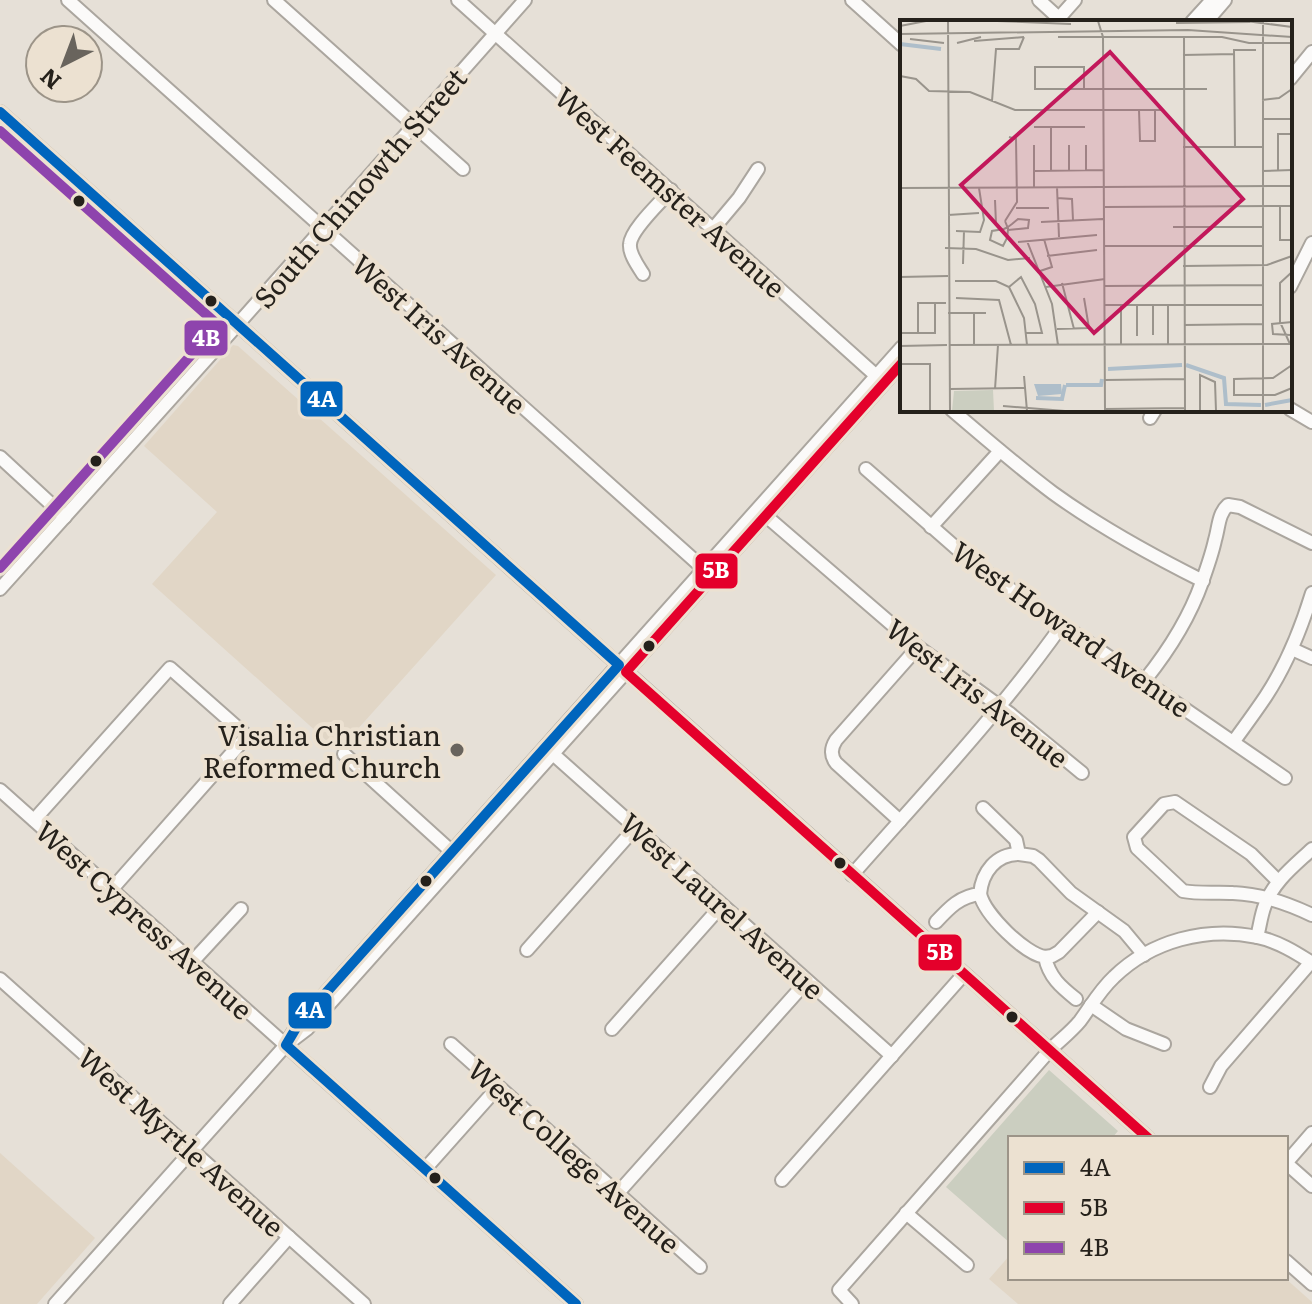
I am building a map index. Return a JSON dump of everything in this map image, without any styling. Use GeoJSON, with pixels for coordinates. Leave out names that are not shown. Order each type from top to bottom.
{"type":"FeatureCollection","features":[{"type":"Feature","properties":{"kind":"street","name":"West Iris Avenue"},"geometry":{"type":"LineString","coordinates":[[68,0],[704,569]]}},
{"type":"Feature","properties":{"kind":"street"},"geometry":{"type":"LineString","coordinates":[[274,0],[463,169]]}},
{"type":"Feature","properties":{"kind":"street","name":"West Feemster Avenue"},"geometry":{"type":"LineString","coordinates":[[458,0],[881,379]]}},
{"type":"Feature","properties":{"kind":"street","name":"South Chinowth Street"},"geometry":{"type":"LineString","coordinates":[[0,589],[525,0]]}},
{"type":"Feature","properties":{"kind":"street"},"geometry":{"type":"LineString","coordinates":[[852,0],[900,43]]}},
{"type":"Feature","properties":{"kind":"street"},"geometry":{"type":"LineString","coordinates":[[1039,0],[1061,20],[1075,0]]}},
{"type":"Feature","properties":{"kind":"street"},"geometry":{"type":"LineString","coordinates":[[1194,20],[1212,0]]}},
{"type":"Feature","properties":{"kind":"street"},"geometry":{"type":"LineString","coordinates":[[1208,20],[1225,0]]}},
{"type":"Feature","properties":{"kind":"street"},"geometry":{"type":"LineString","coordinates":[[1292,77],[1312,52]]}},
{"type":"Feature","properties":{"kind":"street"},"geometry":{"type":"LineString","coordinates":[[0,112],[1146,1136]]}},
{"type":"Feature","properties":{"kind":"street"},"geometry":{"type":"LineString","coordinates":[[713,229],[758,169]]}},
{"type":"Feature","properties":{"kind":"street"},"geometry":{"type":"LineString","coordinates":[[643,274],[630,244],[637,229],[671,190]]}},
{"type":"Feature","properties":{"kind":"street"},"geometry":{"type":"LineString","coordinates":[[1292,283],[1312,243]]}},
{"type":"Feature","properties":{"kind":"street"},"geometry":{"type":"LineString","coordinates":[[286,1045],[299,1023],[536,757],[766,516],[881,379],[900,350]]}},
{"type":"Feature","properties":{"kind":"street"},"geometry":{"type":"LineString","coordinates":[[55,1304],[286,1045],[307,1029],[553,754],[704,569],[881,379],[900,365]]}},
{"type":"Feature","properties":{"kind":"street"},"geometry":{"type":"LineString","coordinates":[[1292,410],[1312,422]]}},
{"type":"Feature","properties":{"kind":"street"},"geometry":{"type":"LineString","coordinates":[[954,412],[1053,493],[1161,560],[1203,581]]}},
{"type":"Feature","properties":{"kind":"street"},"geometry":{"type":"LineString","coordinates":[[931,527],[1000,451]]}},
{"type":"Feature","properties":{"kind":"street"},"geometry":{"type":"LineString","coordinates":[[0,457],[65,517]]}},
{"type":"Feature","properties":{"kind":"street","name":"West Howard Avenue"},"geometry":{"type":"LineString","coordinates":[[866,469],[987,573],[1285,778]]}},
{"type":"Feature","properties":{"kind":"street"},"geometry":{"type":"LineString","coordinates":[[1145,680],[1171,646],[1190,612],[1203,581],[1221,511],[1228,505],[1240,507],[1312,543]]}},
{"type":"Feature","properties":{"kind":"street","name":"West Iris Avenue"},"geometry":{"type":"LineString","coordinates":[[766,516],[918,647],[1001,707],[1082,773]]}},
{"type":"Feature","properties":{"kind":"street"},"geometry":{"type":"LineString","coordinates":[[704,569],[719,568]]}},
{"type":"Feature","properties":{"kind":"street"},"geometry":{"type":"LineString","coordinates":[[1234,741],[1266,697],[1292,649],[1312,593]]}},
{"type":"Feature","properties":{"kind":"street"},"geometry":{"type":"LineString","coordinates":[[852,875],[1001,707],[1062,625]]}},
{"type":"Feature","properties":{"kind":"street"},"geometry":{"type":"LineString","coordinates":[[900,821],[836,763],[832,750],[836,740],[918,647]]}},
{"type":"Feature","properties":{"kind":"street"},"geometry":{"type":"LineString","coordinates":[[1292,649],[1312,658]]}},
{"type":"Feature","properties":{"kind":"street"},"geometry":{"type":"LineString","coordinates":[[34,820],[170,668],[247,736],[112,889]]}},
{"type":"Feature","properties":{"kind":"street"},"geometry":{"type":"LineString","coordinates":[[536,757],[547,752],[553,754]]}},
{"type":"Feature","properties":{"kind":"street"},"geometry":{"type":"LineString","coordinates":[[344,754],[451,851],[452,860],[431,883],[425,898]]}},
{"type":"Feature","properties":{"kind":"street","name":"West Laurel Avenue"},"geometry":{"type":"LineString","coordinates":[[553,754],[892,1056]]}},
{"type":"Feature","properties":{"kind":"street","name":"West Cypress Avenue"},"geometry":{"type":"LineString","coordinates":[[0,790],[576,1304]]}},
{"type":"Feature","properties":{"kind":"street"},"geometry":{"type":"LineString","coordinates":[[1278,881],[1251,854],[1175,802],[1164,804],[1134,837],[1137,848],[1183,891],[1237,893],[1291,905],[1312,915]]}},
{"type":"Feature","properties":{"kind":"street"},"geometry":{"type":"LineString","coordinates":[[983,808],[1016,840],[1019,854]]}},
{"type":"Feature","properties":{"kind":"street"},"geometry":{"type":"LineString","coordinates":[[527,950],[636,827]]}},
{"type":"Feature","properties":{"kind":"street"},"geometry":{"type":"LineString","coordinates":[[1257,937],[1268,899],[1278,881],[1312,849]]}},
{"type":"Feature","properties":{"kind":"street"},"geometry":{"type":"LineString","coordinates":[[1098,912],[1059,952],[1045,957],[1030,952],[985,909],[980,894],[984,874],[993,863],[1009,854],[1033,856],[1071,893],[1098,912],[1124,931],[1144,955]]}},
{"type":"Feature","properties":{"kind":"street"},"geometry":{"type":"LineString","coordinates":[[936,922],[956,902],[980,894]]}},
{"type":"Feature","properties":{"kind":"street"},"geometry":{"type":"LineString","coordinates":[[612,1029],[722,905]]}},
{"type":"Feature","properties":{"kind":"street"},"geometry":{"type":"LineString","coordinates":[[193,961],[241,909]]}},
{"type":"Feature","properties":{"kind":"street"},"geometry":{"type":"LineString","coordinates":[[852,1304],[839,1290],[1049,1051],[1080,1020],[1114,977],[1144,955],[1172,941],[1206,934],[1257,937],[1288,948],[1311,963],[1221,1066],[1210,1087]]}},
{"type":"Feature","properties":{"kind":"street"},"geometry":{"type":"LineString","coordinates":[[1045,957],[1056,981],[1076,999]]}},
{"type":"Feature","properties":{"kind":"street"},"geometry":{"type":"LineString","coordinates":[[782,1180],[964,974]]}},
{"type":"Feature","properties":{"kind":"street","name":"West Myrtle Avenue"},"geometry":{"type":"LineString","coordinates":[[0,979],[364,1304]]}},
{"type":"Feature","properties":{"kind":"street"},"geometry":{"type":"LineString","coordinates":[[617,1194],[807,981]]}},
{"type":"Feature","properties":{"kind":"street"},"geometry":{"type":"LineString","coordinates":[[1091,1005],[1126,1029],[1164,1044]]}},
{"type":"Feature","properties":{"kind":"street","name":"West College Avenue"},"geometry":{"type":"LineString","coordinates":[[451,1044],[700,1267]]}},
{"type":"Feature","properties":{"kind":"street"},"geometry":{"type":"LineString","coordinates":[[425,1169],[498,1087]]}},
{"type":"Feature","properties":{"kind":"street"},"geometry":{"type":"LineString","coordinates":[[1288,1161],[1312,1133]]}},
{"type":"Feature","properties":{"kind":"street"},"geometry":{"type":"LineString","coordinates":[[1288,1165],[1312,1186]]}},
{"type":"Feature","properties":{"kind":"street"},"geometry":{"type":"LineString","coordinates":[[906,1213],[967,1265]]}},
{"type":"Feature","properties":{"kind":"street"},"geometry":{"type":"LineString","coordinates":[[230,1304],[289,1237]]}},
{"type":"Feature","properties":{"kind":"street"},"geometry":{"type":"LineString","coordinates":[[1288,1263],[1312,1284]]}},
{"type":"Feature","properties":{"kind":"shaded area"},"geometry":{"type":"Polygon","coordinates":[[[233,345],[238,346],[496,575],[338,751],[152,584],[217,512],[144,446],[233,345]]]}},
{"type":"Feature","properties":{"kind":"shaded area"},"geometry":{"type":"Polygon","coordinates":[[[1049,1070],[1118,1131],[1114,1136],[1008,1136],[1008,1241],[946,1187],[1049,1070]]]}},
{"type":"Feature","properties":{"kind":"shaded area"},"geometry":{"type":"Polygon","coordinates":[[[0,1153],[95,1238],[37,1304],[0,1304],[0,1153]]]}},
{"type":"Feature","properties":{"kind":"shaded area"},"geometry":{"type":"Polygon","coordinates":[[[1008,1257],[1008,1280],[1287,1280],[1312,1304],[1018,1304],[989,1279],[1008,1257]]]}},
{"type":"Feature","properties":{"kind":"transit line","name":"4A"},"geometry":{"type":"LineString","coordinates":[[0,112],[619,665],[299,1023],[286,1045],[576,1304]]}},
{"type":"Feature","properties":{"kind":"transit line","name":"4B"},"geometry":{"type":"LineString","coordinates":[[0,131],[218,325],[0,568]]}},
{"type":"Feature","properties":{"kind":"transit line","name":"5B"},"geometry":{"type":"LineString","coordinates":[[900,365],[626,672],[1146,1136]]}},
{"type":"Feature","properties":{"kind":"place","name":"Visalia Christian Reformed Church"},"geometry":{"type":"Point","coordinates":[457,750]}}]}
